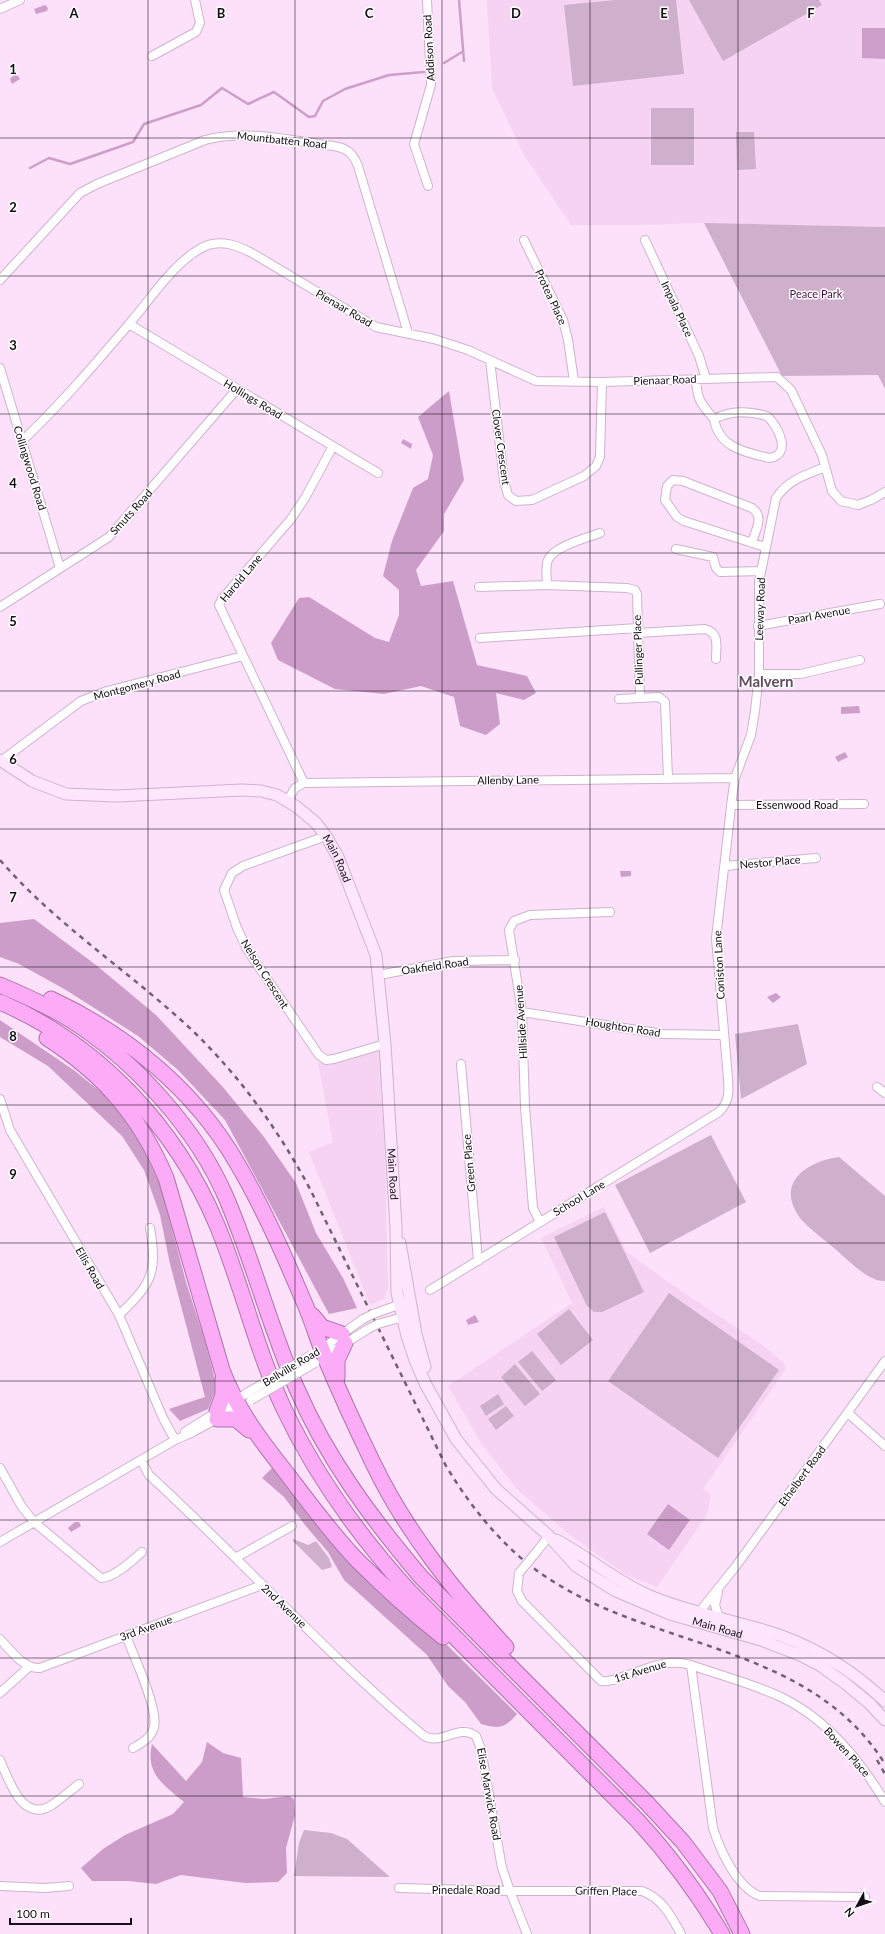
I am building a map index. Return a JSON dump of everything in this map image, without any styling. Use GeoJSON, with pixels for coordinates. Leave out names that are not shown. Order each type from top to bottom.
{"type":"FeatureCollection","features":[{"type":"Feature","properties":{"kind":"highway"},"geometry":{"type":"LineString","coordinates":[[0,977],[70,1008],[102,1026],[160,1070],[192,1102],[215,1130],[236,1161],[266,1216],[305,1304],[318,1356],[339,1387],[387,1490],[418,1541],[447,1581],[483,1622],[672,1821],[692,1847],[720,1892],[742,1934]]}},
{"type":"Feature","properties":{"kind":"highway"},"geometry":{"type":"LineString","coordinates":[[0,985],[45,1005],[100,1040],[159,1095],[179,1120],[212,1170],[225,1195],[252,1264],[277,1339],[298,1391],[328,1450],[364,1505],[393,1544],[421,1577],[647,1803],[683,1842],[720,1892]]}},
{"type":"Feature","properties":{"kind":"highway"},"geometry":{"type":"LineString","coordinates":[[0,1002],[46,1025],[74,1043],[106,1068],[132,1095],[179,1155],[201,1191],[217,1225],[265,1362],[284,1408],[305,1450],[345,1512],[377,1555],[497,1680],[638,1821],[670,1856],[688,1880],[722,1934]]}},
{"type":"Feature","properties":{"kind":"highway"},"geometry":{"type":"LineString","coordinates":[[0,1008],[62,1047],[92,1071],[118,1097],[154,1150],[166,1178],[222,1370],[224,1394],[217,1415],[236,1419],[260,1440],[320,1517],[356,1559],[404,1605],[497,1680]]}},
{"type":"Feature","properties":{"kind":"highway"},"geometry":{"type":"LineString","coordinates":[[305,1304],[322,1328],[344,1339],[336,1360],[339,1387]]}},
{"type":"Feature","properties":{"kind":"highway"},"geometry":{"type":"LineString","coordinates":[[222,1370],[243,1400],[260,1440]]}},
{"type":"Feature","properties":{"kind":"main road","name":"Main Road"},"geometry":{"type":"LineString","coordinates":[[0,760],[32,781],[66,794],[117,796],[252,790],[277,795],[288,800],[305,813],[326,836],[338,858],[373,948],[379,975],[385,1044],[396,1227],[395,1257],[398,1304],[407,1316],[436,1402],[456,1439],[496,1489],[549,1536],[576,1566],[616,1591],[670,1614],[761,1640],[802,1656],[821,1666],[846,1684],[884,1717]]}},
{"type":"Feature","properties":{"kind":"main road","name":"Main Road"},"geometry":{"type":"LineString","coordinates":[[396,1227],[410,1301],[407,1316]]}},
{"type":"Feature","properties":{"kind":"main road","name":"Main Road"},"geometry":{"type":"LineString","coordinates":[[549,1536],[576,1551],[599,1568],[649,1596],[719,1618],[765,1630],[809,1647],[855,1675],[885,1700]]}},
{"type":"Feature","properties":{"kind":"street"},"geometry":{"type":"LineString","coordinates":[[0,9],[20,0]]}},
{"type":"Feature","properties":{"kind":"street"},"geometry":{"type":"LineString","coordinates":[[152,56],[196,32],[200,23],[194,0]]}},
{"type":"Feature","properties":{"kind":"street","name":"Addison Road"},"geometry":{"type":"LineString","coordinates":[[426,0],[431,85],[414,144],[428,186]]}},
{"type":"Feature","properties":{"kind":"street","name":"Mountbatten Road"},"geometry":{"type":"LineString","coordinates":[[0,280],[80,193],[97,184],[198,142],[221,135],[238,134],[333,146],[345,148],[354,156],[408,333]]}},
{"type":"Feature","properties":{"kind":"street","name":"Protea Place"},"geometry":{"type":"LineString","coordinates":[[524,240],[563,320],[568,340],[574,381]]}},
{"type":"Feature","properties":{"kind":"street","name":"Impala Place"},"geometry":{"type":"LineString","coordinates":[[645,240],[699,356],[706,379]]}},
{"type":"Feature","properties":{"kind":"street","name":"Pienaar Road"},"geometry":{"type":"LineString","coordinates":[[22,441],[42,423],[180,264],[190,256],[209,245],[224,243],[236,245],[252,252],[376,327],[434,339],[468,350],[536,381],[602,382],[777,377],[791,390],[822,455],[825,467]]}},
{"type":"Feature","properties":{"kind":"street","name":"Hollings Road"},"geometry":{"type":"LineString","coordinates":[[129,324],[378,473]]}},
{"type":"Feature","properties":{"kind":"street","name":"Clover Crescent"},"geometry":{"type":"LineString","coordinates":[[490,360],[504,481],[508,495],[516,501],[532,500],[584,476],[596,466],[600,457],[602,382]]}},
{"type":"Feature","properties":{"kind":"street","name":"Collingwood Road"},"geometry":{"type":"LineString","coordinates":[[0,368],[60,568]]}},
{"type":"Feature","properties":{"kind":"street"},"geometry":{"type":"LineString","coordinates":[[696,379],[696,395],[704,408],[714,419],[716,428],[722,439],[734,447],[769,458],[775,457],[782,450],[783,446],[776,427],[767,416],[741,412],[726,413],[714,419]]}},
{"type":"Feature","properties":{"kind":"street","name":"Smuts Road"},"geometry":{"type":"LineString","coordinates":[[0,607],[104,541],[114,532],[237,389]]}},
{"type":"Feature","properties":{"kind":"street","name":"Harold Lane"},"geometry":{"type":"LineString","coordinates":[[304,783],[219,605],[222,599],[291,519],[305,498],[333,446]]}},
{"type":"Feature","properties":{"kind":"street"},"geometry":{"type":"LineString","coordinates":[[825,467],[832,491],[845,502],[858,505],[872,500],[885,492]]}},
{"type":"Feature","properties":{"kind":"street","name":"Leeway Road"},"geometry":{"type":"LineString","coordinates":[[735,778],[751,736],[759,674],[759,582],[776,498],[784,487],[793,480],[825,467]]}},
{"type":"Feature","properties":{"kind":"street"},"geometry":{"type":"LineString","coordinates":[[752,543],[759,518],[756,511],[752,508],[683,481],[674,480],[667,486],[665,500],[677,517],[684,522],[752,543],[765,547]]}},
{"type":"Feature","properties":{"kind":"street"},"geometry":{"type":"LineString","coordinates":[[479,587],[547,585],[547,562],[550,556],[566,546],[600,533]]}},
{"type":"Feature","properties":{"kind":"street"},"geometry":{"type":"LineString","coordinates":[[676,549],[713,557],[716,568],[720,572],[761,571]]}},
{"type":"Feature","properties":{"kind":"street","name":"Pullinger Place"},"geometry":{"type":"LineString","coordinates":[[547,585],[632,588],[637,592],[640,698],[659,697],[666,704],[666,760],[668,778]]}},
{"type":"Feature","properties":{"kind":"street","name":"Paarl Avenue"},"geometry":{"type":"LineString","coordinates":[[758,626],[880,604]]}},
{"type":"Feature","properties":{"kind":"street"},"geometry":{"type":"LineString","coordinates":[[480,638],[705,629],[711,631],[716,638],[716,659]]}},
{"type":"Feature","properties":{"kind":"street","name":"Montgomery Road"},"geometry":{"type":"LineString","coordinates":[[0,760],[81,701],[107,691],[243,656]]}},
{"type":"Feature","properties":{"kind":"street"},"geometry":{"type":"LineString","coordinates":[[759,674],[801,674],[860,660]]}},
{"type":"Feature","properties":{"kind":"street"},"geometry":{"type":"LineString","coordinates":[[619,699],[640,698]]}},
{"type":"Feature","properties":{"kind":"street","name":"Allenby Lane"},"geometry":{"type":"LineString","coordinates":[[304,783],[735,778]]}},
{"type":"Feature","properties":{"kind":"street","name":"Coniston Lane"},"geometry":{"type":"LineString","coordinates":[[726,1105],[729,1095],[716,938],[735,778]]}},
{"type":"Feature","properties":{"kind":"street"},"geometry":{"type":"LineString","coordinates":[[288,800],[295,788],[304,783]]}},
{"type":"Feature","properties":{"kind":"street","name":"Essenwood Road"},"geometry":{"type":"LineString","coordinates":[[731,805],[864,804]]}},
{"type":"Feature","properties":{"kind":"street","name":"Nelson Crescent"},"geometry":{"type":"LineString","coordinates":[[326,836],[243,866],[232,873],[224,890],[227,902],[248,951],[318,1055],[326,1060],[385,1044]]}},
{"type":"Feature","properties":{"kind":"street","name":"Nestor Place"},"geometry":{"type":"LineString","coordinates":[[725,866],[816,858]]}},
{"type":"Feature","properties":{"kind":"street","name":"Hillside Avenue"},"geometry":{"type":"LineString","coordinates":[[540,1222],[533,1208],[525,1107],[522,1012],[515,960],[509,930],[511,924],[518,918],[530,915],[610,912]]}},
{"type":"Feature","properties":{"kind":"street","name":"Oakfield Road"},"geometry":{"type":"LineString","coordinates":[[379,975],[453,961],[515,960]]}},
{"type":"Feature","properties":{"kind":"street","name":"Houghton Road"},"geometry":{"type":"LineString","coordinates":[[522,1012],[663,1034],[724,1036]]}},
{"type":"Feature","properties":{"kind":"street","name":"Green Place"},"geometry":{"type":"LineString","coordinates":[[461,1064],[478,1261]]}},
{"type":"Feature","properties":{"kind":"street"},"geometry":{"type":"LineString","coordinates":[[877,1087],[885,1093]]}},
{"type":"Feature","properties":{"kind":"street","name":"Ellis Road"},"geometry":{"type":"LineString","coordinates":[[0,1099],[10,1130],[119,1315],[163,1418],[175,1440]]}},
{"type":"Feature","properties":{"kind":"street","name":"School Lane"},"geometry":{"type":"LineString","coordinates":[[430,1290],[719,1112],[726,1105]]}},
{"type":"Feature","properties":{"kind":"street"},"geometry":{"type":"LineString","coordinates":[[119,1315],[137,1298],[149,1278],[154,1253],[150,1228]]}},
{"type":"Feature","properties":{"kind":"street","name":"Bellville Road"},"geometry":{"type":"LineString","coordinates":[[344,1339],[363,1319],[398,1304],[410,1301]]}},
{"type":"Feature","properties":{"kind":"street","name":"Bellville Road"},"geometry":{"type":"LineString","coordinates":[[0,1542],[175,1440],[189,1429],[217,1415],[318,1356],[344,1339],[378,1324],[407,1316]]}},
{"type":"Feature","properties":{"kind":"street","name":"Ethelbert Road"},"geometry":{"type":"LineString","coordinates":[[691,1620],[718,1589],[885,1361]]}},
{"type":"Feature","properties":{"kind":"street"},"geometry":{"type":"LineString","coordinates":[[848,1413],[885,1446]]}},
{"type":"Feature","properties":{"kind":"street","name":"2nd Avenue"},"geometry":{"type":"LineString","coordinates":[[141,1460],[149,1475],[237,1557],[262,1585],[411,1725],[426,1738],[438,1738]]}},
{"type":"Feature","properties":{"kind":"street"},"geometry":{"type":"LineString","coordinates":[[0,1468],[22,1507],[34,1522],[101,1578],[106,1578],[126,1566],[142,1552]]}},
{"type":"Feature","properties":{"kind":"street"},"geometry":{"type":"LineString","coordinates":[[237,1557],[292,1526]]}},
{"type":"Feature","properties":{"kind":"street","name":"1st Avenue"},"geometry":{"type":"LineString","coordinates":[[549,1536],[519,1573],[517,1580],[517,1591],[522,1601],[601,1681],[607,1682],[665,1662],[678,1661],[691,1665]]}},
{"type":"Feature","properties":{"kind":"street","name":"3rd Avenue"},"geometry":{"type":"LineString","coordinates":[[30,1666],[44,1667],[262,1585]]}},
{"type":"Feature","properties":{"kind":"street"},"geometry":{"type":"LineString","coordinates":[[718,1589],[715,1605],[719,1618]]}},
{"type":"Feature","properties":{"kind":"street"},"geometry":{"type":"LineString","coordinates":[[126,1636],[151,1701],[155,1720],[154,1728],[146,1740],[133,1748]]}},
{"type":"Feature","properties":{"kind":"street"},"geometry":{"type":"LineString","coordinates":[[0,1639],[30,1666],[0,1693]]}},
{"type":"Feature","properties":{"kind":"street"},"geometry":{"type":"LineString","coordinates":[[691,1665],[713,1828],[720,1849],[747,1889],[760,1896],[866,1897]]}},
{"type":"Feature","properties":{"kind":"street","name":"Bowen Place"},"geometry":{"type":"LineString","coordinates":[[691,1665],[765,1690],[785,1699],[811,1716],[826,1727],[857,1759],[885,1802]]}},
{"type":"Feature","properties":{"kind":"street","name":"Elise Marwick Road"},"geometry":{"type":"LineString","coordinates":[[438,1738],[465,1731],[476,1736],[481,1749],[502,1868],[510,1891]]}},
{"type":"Feature","properties":{"kind":"street"},"geometry":{"type":"LineString","coordinates":[[0,1760],[18,1797],[24,1805],[31,1808],[47,1808],[79,1784]]}},
{"type":"Feature","properties":{"kind":"street"},"geometry":{"type":"LineString","coordinates":[[0,1886],[45,1888],[69,1886]]}},
{"type":"Feature","properties":{"kind":"street","name":"Pinedale Road"},"geometry":{"type":"LineString","coordinates":[[399,1888],[510,1891],[527,1934]]}},
{"type":"Feature","properties":{"kind":"street","name":"Griffen Place"},"geometry":{"type":"LineString","coordinates":[[510,1891],[642,1891],[654,1896],[661,1903],[681,1934]]}},
{"type":"Feature","properties":{"kind":"shaded area"},"geometry":{"type":"Polygon","coordinates":[[[487,0],[885,0],[885,227],[704,223],[571,225],[524,155],[492,88],[487,0]]]}},
{"type":"Feature","properties":{"kind":"shaded area"},"geometry":{"type":"Polygon","coordinates":[[[45,5],[48,8],[47,11],[36,14],[34,9],[45,5]]]}},
{"type":"Feature","properties":{"kind":"shaded area"},"geometry":{"type":"Polygon","coordinates":[[[862,28],[885,28],[885,59],[862,58],[862,28]]]}},
{"type":"Feature","properties":{"kind":"shaded area"},"geometry":{"type":"Polygon","coordinates":[[[16,73],[20,79],[12,84],[10,79],[16,73]]]}},
{"type":"Feature","properties":{"kind":"shaded area"},"geometry":{"type":"Polygon","coordinates":[[[449,391],[464,480],[444,514],[444,531],[416,570],[421,586],[453,581],[477,665],[527,676],[536,693],[524,700],[496,693],[500,724],[486,735],[460,726],[454,697],[421,686],[384,694],[335,689],[278,660],[271,643],[299,598],[309,597],[375,638],[389,642],[399,615],[399,590],[383,576],[392,541],[413,488],[428,479],[433,455],[418,417],[449,391]]]}},
{"type":"Feature","properties":{"kind":"shaded area"},"geometry":{"type":"Polygon","coordinates":[[[403,439],[412,444],[411,449],[401,443],[403,439]]]}},
{"type":"Feature","properties":{"kind":"shaded area"},"geometry":{"type":"Polygon","coordinates":[[[859,706],[860,713],[841,714],[841,707],[859,706]]]}},
{"type":"Feature","properties":{"kind":"shaded area"},"geometry":{"type":"Polygon","coordinates":[[[845,752],[848,757],[838,762],[835,757],[845,752]]]}},
{"type":"Feature","properties":{"kind":"shaded area"},"geometry":{"type":"Polygon","coordinates":[[[620,871],[631,871],[631,876],[621,877],[620,871]]]}},
{"type":"Feature","properties":{"kind":"shaded area"},"geometry":{"type":"Polygon","coordinates":[[[34,919],[96,965],[156,1015],[222,1086],[264,1137],[296,1183],[316,1233],[343,1278],[357,1308],[329,1314],[225,1120],[178,1070],[138,1036],[66,990],[19,964],[0,957],[0,923],[34,919]]]}},
{"type":"Feature","properties":{"kind":"shaded area"},"geometry":{"type":"Polygon","coordinates":[[[776,993],[781,997],[773,1003],[767,997],[776,993]]]}},
{"type":"Feature","properties":{"kind":"shaded area"},"geometry":{"type":"Polygon","coordinates":[[[0,1020],[75,1071],[112,1101],[139,1139],[161,1187],[186,1282],[205,1341],[217,1387],[208,1409],[180,1421],[169,1409],[205,1397],[170,1264],[160,1215],[144,1170],[122,1136],[48,1066],[0,1037],[0,1020]]]}},
{"type":"Feature","properties":{"kind":"shaded area"},"geometry":{"type":"Polygon","coordinates":[[[382,1048],[388,1288],[384,1299],[370,1305],[309,1152],[333,1142],[318,1063],[382,1048]]]}},
{"type":"Feature","properties":{"kind":"shaded area"},"geometry":{"type":"Polygon","coordinates":[[[604,1207],[627,1252],[671,1284],[761,1344],[783,1362],[786,1369],[703,1489],[711,1495],[707,1515],[657,1587],[626,1575],[566,1532],[518,1490],[483,1446],[448,1386],[572,1303],[541,1238],[604,1207]]]}},
{"type":"Feature","properties":{"kind":"shaded area"},"geometry":{"type":"Polygon","coordinates":[[[475,1315],[479,1322],[468,1325],[466,1320],[475,1315]]]}},
{"type":"Feature","properties":{"kind":"shaded area"},"geometry":{"type":"Polygon","coordinates":[[[274,1466],[443,1641],[517,1714],[509,1723],[497,1727],[481,1724],[465,1702],[448,1686],[427,1655],[344,1580],[328,1552],[284,1497],[262,1478],[274,1466]]]}},
{"type":"Feature","properties":{"kind":"shaded area"},"geometry":{"type":"Polygon","coordinates":[[[668,1504],[690,1520],[669,1550],[647,1534],[668,1504]]]}},
{"type":"Feature","properties":{"kind":"shaded area"},"geometry":{"type":"Polygon","coordinates":[[[75,1522],[79,1522],[81,1526],[71,1532],[68,1528],[75,1522]]]}},
{"type":"Feature","properties":{"kind":"shaded area"},"geometry":{"type":"Polygon","coordinates":[[[207,1742],[223,1753],[241,1758],[243,1797],[264,1799],[289,1796],[294,1799],[295,1815],[286,1848],[287,1873],[278,1882],[245,1883],[181,1875],[156,1884],[128,1881],[92,1881],[81,1868],[103,1849],[125,1835],[173,1814],[184,1802],[163,1784],[154,1771],[151,1763],[152,1744],[186,1781],[202,1762],[207,1742]]]}},
{"type":"Feature","properties":{"kind":"green space"},"geometry":{"type":"Polygon","coordinates":[[[616,0],[676,0],[684,74],[573,86],[564,5],[616,0]]]}},
{"type":"Feature","properties":{"kind":"green space"},"geometry":{"type":"Polygon","coordinates":[[[689,0],[819,0],[822,5],[723,61],[689,0]]]}},
{"type":"Feature","properties":{"kind":"green space"},"geometry":{"type":"Polygon","coordinates":[[[651,108],[694,108],[694,165],[651,165],[651,108]]]}},
{"type":"Feature","properties":{"kind":"green space"},"geometry":{"type":"Polygon","coordinates":[[[736,132],[754,132],[756,169],[737,170],[736,132]]]}},
{"type":"Feature","properties":{"kind":"green space","name":"Peace Park"},"geometry":{"type":"Polygon","coordinates":[[[704,223],[885,227],[885,389],[878,375],[782,376],[704,223]]]}},
{"type":"Feature","properties":{"kind":"green space"},"geometry":{"type":"Polygon","coordinates":[[[798,1024],[807,1064],[741,1099],[735,1034],[798,1024]]]}},
{"type":"Feature","properties":{"kind":"green space"},"geometry":{"type":"Polygon","coordinates":[[[711,1135],[746,1202],[650,1253],[615,1185],[711,1135]]]}},
{"type":"Feature","properties":{"kind":"green space"},"geometry":{"type":"Polygon","coordinates":[[[839,1157],[885,1196],[885,1281],[872,1278],[851,1264],[801,1219],[792,1203],[791,1192],[793,1183],[799,1175],[807,1168],[817,1163],[839,1157]]]}},
{"type":"Feature","properties":{"kind":"green space"},"geometry":{"type":"Polygon","coordinates":[[[605,1212],[644,1292],[602,1312],[594,1312],[587,1306],[554,1237],[605,1212]]]}},
{"type":"Feature","properties":{"kind":"green space"},"geometry":{"type":"Polygon","coordinates":[[[669,1293],[779,1370],[718,1458],[608,1381],[669,1293]]]}},
{"type":"Feature","properties":{"kind":"green space"},"geometry":{"type":"Polygon","coordinates":[[[569,1309],[593,1340],[561,1365],[537,1334],[569,1309]]]}},
{"type":"Feature","properties":{"kind":"green space"},"geometry":{"type":"Polygon","coordinates":[[[532,1351],[556,1380],[542,1391],[518,1362],[532,1351]]]}},
{"type":"Feature","properties":{"kind":"green space"},"geometry":{"type":"Polygon","coordinates":[[[515,1364],[540,1394],[525,1406],[501,1377],[515,1364]]]}},
{"type":"Feature","properties":{"kind":"green space"},"geometry":{"type":"Polygon","coordinates":[[[498,1394],[504,1404],[486,1416],[480,1406],[498,1394]]]}},
{"type":"Feature","properties":{"kind":"green space"},"geometry":{"type":"Polygon","coordinates":[[[506,1406],[514,1416],[496,1430],[488,1419],[506,1406]]]}},
{"type":"Feature","properties":{"kind":"green space"},"geometry":{"type":"Polygon","coordinates":[[[293,1539],[308,1545],[316,1541],[329,1558],[332,1567],[322,1570],[293,1541],[293,1539]]]}},
{"type":"Feature","properties":{"kind":"green space"},"geometry":{"type":"Polygon","coordinates":[[[304,1830],[331,1833],[347,1839],[390,1877],[294,1876],[299,1843],[304,1830]]]}},
{"type":"Feature","properties":{"kind":"waterway"},"geometry":{"type":"LineString","coordinates":[[459,0],[464,61]]}},
{"type":"Feature","properties":{"kind":"waterway"},"geometry":{"type":"LineString","coordinates":[[444,63],[462,52]]}},
{"type":"Feature","properties":{"kind":"waterway"},"geometry":{"type":"LineString","coordinates":[[30,168],[49,158],[70,164],[133,142],[144,124],[201,105],[222,88],[248,104],[274,92],[309,117],[315,116],[323,101],[345,89],[389,75],[424,72]]}},
{"type":"Feature","properties":{"kind":"railway"},"geometry":{"type":"LineString","coordinates":[[0,860],[22,884],[70,928],[146,990],[195,1033],[244,1087],[258,1106],[286,1147],[310,1189],[446,1466],[468,1500],[493,1531],[522,1559],[537,1571],[596,1605],[641,1623],[732,1654],[776,1672],[817,1695],[854,1725],[885,1764]]}},
{"type":"Feature","properties":{"kind":"railway"},"geometry":{"type":"LineString","coordinates":[[877,1760],[885,1774]]}},
{"type":"Feature","properties":{"kind":"district","name":"Malvern"},"geometry":{"type":"Point","coordinates":[766,682]}}]}
